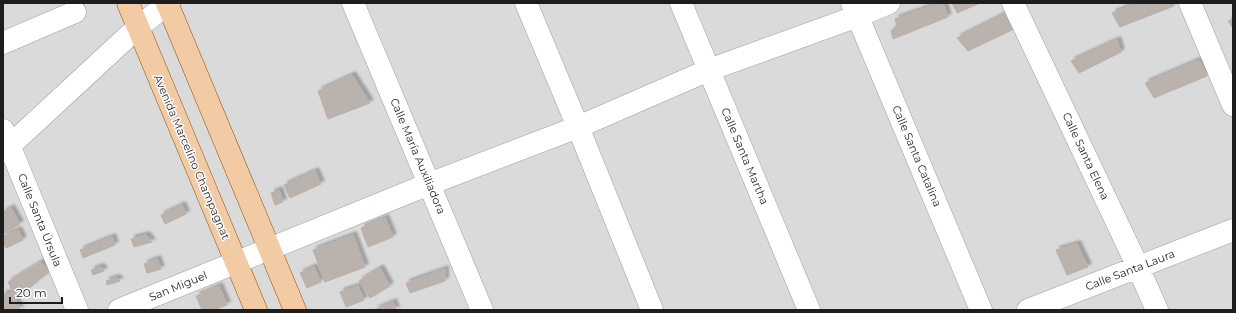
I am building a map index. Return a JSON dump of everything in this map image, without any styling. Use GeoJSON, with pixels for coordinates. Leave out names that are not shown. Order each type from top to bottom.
{"type":"FeatureCollection","features":[{"type":"Feature","properties":{"kind":"main road","name":"Avenida Marcelino Champagnat"},"geometry":{"type":"LineString","coordinates":[[128,3],[256,310]]}},
{"type":"Feature","properties":{"kind":"main road"},"geometry":{"type":"LineString","coordinates":[[168,3],[295,310]]}},
{"type":"Feature","properties":{"kind":"street"},"geometry":{"type":"LineString","coordinates":[[5,143],[138,27],[168,3]]}},
{"type":"Feature","properties":{"kind":"street","name":"Calle María Auxiliadora"},"geometry":{"type":"LineString","coordinates":[[353,3],[482,310]]}},
{"type":"Feature","properties":{"kind":"street"},"geometry":{"type":"LineString","coordinates":[[526,3],[652,310]]}},
{"type":"Feature","properties":{"kind":"street","name":"Calle Santa Martha"},"geometry":{"type":"LineString","coordinates":[[681,3],[808,310]]}},
{"type":"Feature","properties":{"kind":"street","name":"San Miguel"},"geometry":{"type":"LineString","coordinates":[[119,310],[270,250],[429,184],[578,127],[855,9],[889,3]]}},
{"type":"Feature","properties":{"kind":"street","name":"Calle Santa Elena"},"geometry":{"type":"LineString","coordinates":[[1013,3],[1157,310]]}},
{"type":"Feature","properties":{"kind":"street"},"geometry":{"type":"LineString","coordinates":[[1190,3],[1233,105]]}},
{"type":"Feature","properties":{"kind":"street","name":"Calle Santa Catalina"},"geometry":{"type":"LineString","coordinates":[[855,9],[982,310]]}},
{"type":"Feature","properties":{"kind":"street"},"geometry":{"type":"LineString","coordinates":[[3,43],[75,12]]}},
{"type":"Feature","properties":{"kind":"street","name":"Calle Santa Úrsula"},"geometry":{"type":"LineString","coordinates":[[5,143],[77,310]]}},
{"type":"Feature","properties":{"kind":"street","name":"Calle Santa Laura"},"geometry":{"type":"LineString","coordinates":[[1028,310],[1233,230]]}},
{"type":"Feature","properties":{"kind":"shaded area"},"geometry":{"type":"Polygon","coordinates":[[[3,3],[1233,3],[1233,310],[3,310],[3,3]]]}},
{"type":"Feature","properties":{"kind":"building"},"geometry":{"type":"Polygon","coordinates":[[[943,3],[948,17],[893,39],[891,31],[897,26],[895,19],[943,3]]]}},
{"type":"Feature","properties":{"kind":"building"},"geometry":{"type":"Polygon","coordinates":[[[952,3],[980,3],[957,13],[952,3]]]}},
{"type":"Feature","properties":{"kind":"building"},"geometry":{"type":"Polygon","coordinates":[[[1138,3],[1173,3],[1174,6],[1120,27],[1112,13],[1138,3]]]}},
{"type":"Feature","properties":{"kind":"building"},"geometry":{"type":"Polygon","coordinates":[[[1007,13],[1016,28],[968,51],[957,38],[1007,13]]]}},
{"type":"Feature","properties":{"kind":"building"},"geometry":{"type":"Polygon","coordinates":[[[1233,19],[1233,28],[1228,21],[1233,19]]]}},
{"type":"Feature","properties":{"kind":"building"},"geometry":{"type":"Polygon","coordinates":[[[1117,40],[1121,52],[1079,73],[1071,61],[1117,40]]]}},
{"type":"Feature","properties":{"kind":"building"},"geometry":{"type":"Polygon","coordinates":[[[1199,60],[1207,76],[1154,98],[1145,83],[1199,60]]]}},
{"type":"Feature","properties":{"kind":"building"},"geometry":{"type":"Polygon","coordinates":[[[352,75],[370,103],[328,119],[318,91],[352,75]]]}},
{"type":"Feature","properties":{"kind":"building"},"geometry":{"type":"Polygon","coordinates":[[[315,171],[321,184],[290,198],[284,185],[315,171]]]}},
{"type":"Feature","properties":{"kind":"building"},"geometry":{"type":"Polygon","coordinates":[[[279,190],[283,202],[275,205],[271,193],[279,190]]]}},
{"type":"Feature","properties":{"kind":"building"},"geometry":{"type":"Polygon","coordinates":[[[182,205],[186,214],[165,224],[161,215],[182,205]]]}},
{"type":"Feature","properties":{"kind":"building"},"geometry":{"type":"Polygon","coordinates":[[[11,208],[20,224],[3,234],[3,212],[11,208]]]}},
{"type":"Feature","properties":{"kind":"building"},"geometry":{"type":"Polygon","coordinates":[[[385,218],[393,237],[368,247],[361,228],[385,218]]]}},
{"type":"Feature","properties":{"kind":"building"},"geometry":{"type":"Polygon","coordinates":[[[18,230],[23,240],[6,248],[3,241],[3,236],[18,230]]]}},
{"type":"Feature","properties":{"kind":"building"},"geometry":{"type":"Polygon","coordinates":[[[146,235],[152,242],[134,247],[131,239],[146,235]]]}},
{"type":"Feature","properties":{"kind":"building"},"geometry":{"type":"Polygon","coordinates":[[[353,235],[365,267],[325,282],[313,250],[353,235]]]}},
{"type":"Feature","properties":{"kind":"building"},"geometry":{"type":"Polygon","coordinates":[[[112,237],[115,245],[83,258],[80,250],[112,237]]]}},
{"type":"Feature","properties":{"kind":"building"},"geometry":{"type":"Polygon","coordinates":[[[1077,244],[1088,267],[1067,275],[1056,250],[1077,244]]]}},
{"type":"Feature","properties":{"kind":"building"},"geometry":{"type":"Polygon","coordinates":[[[157,259],[161,269],[147,273],[144,264],[157,259]]]}},
{"type":"Feature","properties":{"kind":"building"},"geometry":{"type":"Polygon","coordinates":[[[41,262],[49,272],[24,292],[13,293],[8,282],[41,262]]]}},
{"type":"Feature","properties":{"kind":"building"},"geometry":{"type":"Polygon","coordinates":[[[101,267],[104,271],[93,275],[91,270],[101,267]]]}},
{"type":"Feature","properties":{"kind":"building"},"geometry":{"type":"Polygon","coordinates":[[[314,267],[321,282],[307,288],[300,273],[314,267]]]}},
{"type":"Feature","properties":{"kind":"building"},"geometry":{"type":"Polygon","coordinates":[[[380,268],[390,286],[370,298],[359,281],[380,268]]]}},
{"type":"Feature","properties":{"kind":"building"},"geometry":{"type":"Polygon","coordinates":[[[445,269],[445,281],[410,293],[406,283],[445,269]]]}},
{"type":"Feature","properties":{"kind":"building"},"geometry":{"type":"Polygon","coordinates":[[[116,278],[120,281],[107,285],[106,281],[116,278]]]}},
{"type":"Feature","properties":{"kind":"building"},"geometry":{"type":"Polygon","coordinates":[[[219,286],[227,305],[214,310],[202,310],[196,296],[219,286]]]}},
{"type":"Feature","properties":{"kind":"building"},"geometry":{"type":"Polygon","coordinates":[[[358,286],[364,300],[346,307],[340,292],[358,286]]]}},
{"type":"Feature","properties":{"kind":"building"},"geometry":{"type":"Polygon","coordinates":[[[13,293],[20,310],[3,310],[3,294],[13,293]]]}},
{"type":"Feature","properties":{"kind":"building"},"geometry":{"type":"Polygon","coordinates":[[[393,302],[396,310],[374,310],[393,302]]]}}]}
